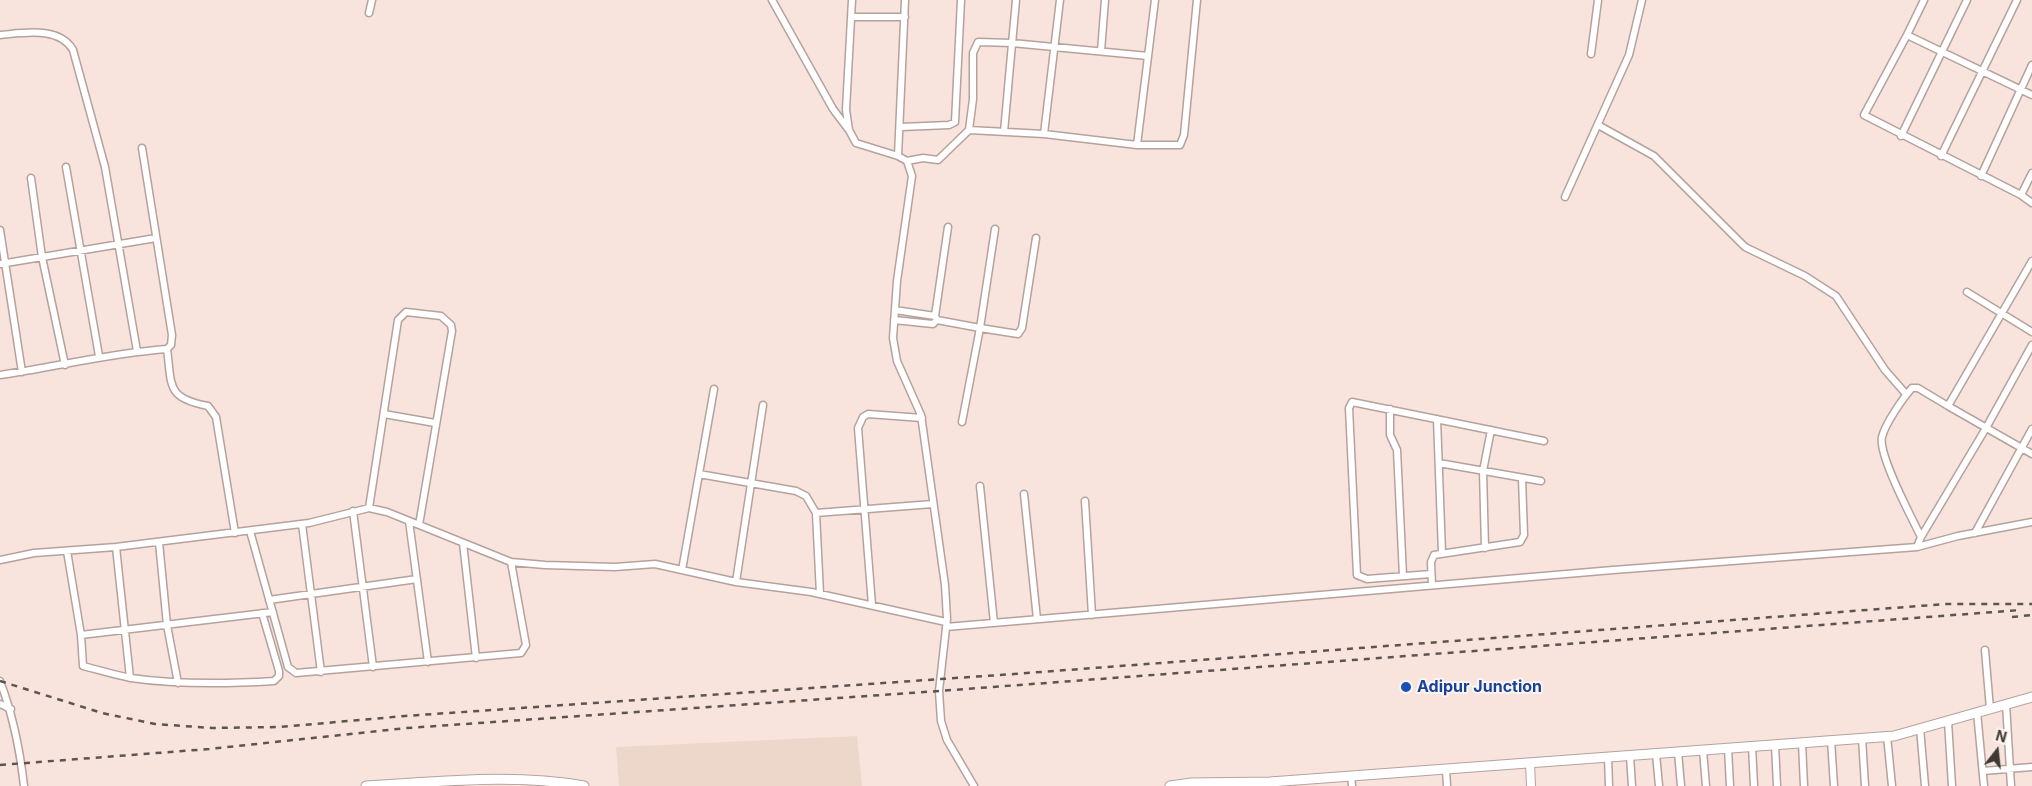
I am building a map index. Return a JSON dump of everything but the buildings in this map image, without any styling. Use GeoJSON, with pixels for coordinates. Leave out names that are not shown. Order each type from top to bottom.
{"type":"FeatureCollection","features":[{"type":"Feature","properties":{"kind":"main road"},"geometry":{"type":"LineString","coordinates":[[1170,786],[1351,781],[1446,769],[1887,736],[2032,697]]}},
{"type":"Feature","properties":{"kind":"main road"},"geometry":{"type":"LineString","coordinates":[[366,786],[468,780],[555,781],[584,786]]}},
{"type":"Feature","properties":{"kind":"street"},"geometry":{"type":"LineString","coordinates":[[369,13],[372,0]]}},
{"type":"Feature","properties":{"kind":"street"},"geometry":{"type":"LineString","coordinates":[[772,0],[833,109],[856,143],[898,156],[907,161],[923,158],[938,160],[969,130],[973,100],[974,47],[978,42],[1012,43],[1148,56]]}},
{"type":"Feature","properties":{"kind":"street"},"geometry":{"type":"LineString","coordinates":[[849,130],[846,110],[852,0]]}},
{"type":"Feature","properties":{"kind":"street"},"geometry":{"type":"LineString","coordinates":[[898,156],[901,127],[905,0]]}},
{"type":"Feature","properties":{"kind":"street"},"geometry":{"type":"LineString","coordinates":[[901,127],[949,125],[955,122],[961,0]]}},
{"type":"Feature","properties":{"kind":"street"},"geometry":{"type":"LineString","coordinates":[[1004,132],[1016,0]]}},
{"type":"Feature","properties":{"kind":"street"},"geometry":{"type":"LineString","coordinates":[[1044,134],[1060,0]]}},
{"type":"Feature","properties":{"kind":"street"},"geometry":{"type":"LineString","coordinates":[[1100,51],[1105,0]]}},
{"type":"Feature","properties":{"kind":"street"},"geometry":{"type":"LineString","coordinates":[[1137,145],[1155,0]]}},
{"type":"Feature","properties":{"kind":"street"},"geometry":{"type":"LineString","coordinates":[[969,130],[1044,134],[1137,145],[1177,146],[1182,143],[1198,0]]}},
{"type":"Feature","properties":{"kind":"street"},"geometry":{"type":"LineString","coordinates":[[1591,54],[1598,0]]}},
{"type":"Feature","properties":{"kind":"street"},"geometry":{"type":"LineString","coordinates":[[1565,197],[1629,55],[1642,0]]}},
{"type":"Feature","properties":{"kind":"street"},"geometry":{"type":"LineString","coordinates":[[1924,0],[1864,111],[1866,118],[2021,195],[2032,203]]}},
{"type":"Feature","properties":{"kind":"street"},"geometry":{"type":"LineString","coordinates":[[1901,136],[1967,0]]}},
{"type":"Feature","properties":{"kind":"street"},"geometry":{"type":"LineString","coordinates":[[1941,156],[2017,0]]}},
{"type":"Feature","properties":{"kind":"street"},"geometry":{"type":"LineString","coordinates":[[851,17],[905,17]]}},
{"type":"Feature","properties":{"kind":"street"},"geometry":{"type":"LineString","coordinates":[[0,43],[0,34],[47,34],[65,40],[73,50],[100,146],[138,351]]}},
{"type":"Feature","properties":{"kind":"street"},"geometry":{"type":"LineString","coordinates":[[1906,35],[2032,95]]}},
{"type":"Feature","properties":{"kind":"street"},"geometry":{"type":"LineString","coordinates":[[1981,176],[2032,64]]}},
{"type":"Feature","properties":{"kind":"street"},"geometry":{"type":"LineString","coordinates":[[1598,125],[1654,156],[1745,247],[1806,276],[1836,296],[1885,370],[1906,394]]}},
{"type":"Feature","properties":{"kind":"street"},"geometry":{"type":"LineString","coordinates":[[0,375],[65,365],[99,356],[167,349],[171,346],[172,336],[142,148]]}},
{"type":"Feature","properties":{"kind":"street"},"geometry":{"type":"LineString","coordinates":[[907,161],[912,176],[893,338],[897,361],[922,418],[945,585],[946,625],[939,691],[941,721],[951,747],[974,786]]}},
{"type":"Feature","properties":{"kind":"street"},"geometry":{"type":"LineString","coordinates":[[66,167],[99,356]]}},
{"type":"Feature","properties":{"kind":"street"},"geometry":{"type":"LineString","coordinates":[[2021,195],[2032,173]]}},
{"type":"Feature","properties":{"kind":"street"},"geometry":{"type":"LineString","coordinates":[[31,178],[42,257],[65,365]]}},
{"type":"Feature","properties":{"kind":"street"},"geometry":{"type":"LineString","coordinates":[[894,320],[933,324],[936,318],[948,228]]}},
{"type":"Feature","properties":{"kind":"street"},"geometry":{"type":"LineString","coordinates":[[962,422],[980,328],[995,228]]}},
{"type":"Feature","properties":{"kind":"street"},"geometry":{"type":"LineString","coordinates":[[0,230],[3,263],[22,372]]}},
{"type":"Feature","properties":{"kind":"street"},"geometry":{"type":"LineString","coordinates":[[3,263],[156,238]]}},
{"type":"Feature","properties":{"kind":"street"},"geometry":{"type":"LineString","coordinates":[[895,310],[980,328],[1020,332],[1036,238]]}},
{"type":"Feature","properties":{"kind":"street"},"geometry":{"type":"LineString","coordinates":[[1948,406],[2032,261]]}},
{"type":"Feature","properties":{"kind":"street"},"geometry":{"type":"LineString","coordinates":[[1967,292],[2032,332]]}},
{"type":"Feature","properties":{"kind":"street"},"geometry":{"type":"LineString","coordinates":[[369,508],[398,320],[406,312],[441,316],[451,324],[452,331],[419,525]]}},
{"type":"Feature","properties":{"kind":"street"},"geometry":{"type":"LineString","coordinates":[[1917,547],[2032,345]]}},
{"type":"Feature","properties":{"kind":"street"},"geometry":{"type":"LineString","coordinates":[[167,349],[172,385],[177,396],[186,402],[208,406],[216,417],[235,532]]}},
{"type":"Feature","properties":{"kind":"street"},"geometry":{"type":"LineString","coordinates":[[1921,537],[1892,476],[1882,440],[1906,394],[1912,388],[1916,388],[2032,454]]}},
{"type":"Feature","properties":{"kind":"street"},"geometry":{"type":"LineString","coordinates":[[682,570],[714,389]]}},
{"type":"Feature","properties":{"kind":"street"},"geometry":{"type":"LineString","coordinates":[[1431,574],[1367,579],[1361,578],[1355,571],[1349,408],[1352,402],[1355,401],[1544,441]]}},
{"type":"Feature","properties":{"kind":"street"},"geometry":{"type":"LineString","coordinates":[[736,582],[763,405]]}},
{"type":"Feature","properties":{"kind":"street"},"geometry":{"type":"LineString","coordinates":[[1390,409],[1390,431],[1397,450],[1403,576]]}},
{"type":"Feature","properties":{"kind":"street"},"geometry":{"type":"LineString","coordinates":[[384,414],[436,423]]}},
{"type":"Feature","properties":{"kind":"street"},"geometry":{"type":"LineString","coordinates":[[872,605],[858,428],[863,417],[868,414],[922,418]]}},
{"type":"Feature","properties":{"kind":"street"},"geometry":{"type":"LineString","coordinates":[[1437,419],[1442,553]]}},
{"type":"Feature","properties":{"kind":"street"},"geometry":{"type":"LineString","coordinates":[[1975,533],[2032,429]]}},
{"type":"Feature","properties":{"kind":"street"},"geometry":{"type":"LineString","coordinates":[[1485,548],[1483,471],[1491,430]]}},
{"type":"Feature","properties":{"kind":"street"},"geometry":{"type":"LineString","coordinates":[[1439,463],[1541,481]]}},
{"type":"Feature","properties":{"kind":"street"},"geometry":{"type":"LineString","coordinates":[[699,474],[801,492],[810,500],[816,513],[820,594]]}},
{"type":"Feature","properties":{"kind":"street"},"geometry":{"type":"LineString","coordinates":[[1432,585],[1432,558],[1442,553],[1516,544],[1523,539],[1522,478]]}},
{"type":"Feature","properties":{"kind":"street"},"geometry":{"type":"LineString","coordinates":[[980,486],[994,623]]}},
{"type":"Feature","properties":{"kind":"street"},"geometry":{"type":"LineString","coordinates":[[1024,494],[1037,619]]}},
{"type":"Feature","properties":{"kind":"street"},"geometry":{"type":"LineString","coordinates":[[1085,501],[1092,615]]}},
{"type":"Feature","properties":{"kind":"street"},"geometry":{"type":"LineString","coordinates":[[816,513],[934,504]]}},
{"type":"Feature","properties":{"kind":"street"},"geometry":{"type":"LineString","coordinates":[[0,560],[26,554],[116,547],[302,524],[369,508],[409,521],[512,562],[615,567],[647,564],[736,582],[820,594],[872,605],[946,625],[994,623],[1432,585],[1917,547],[2032,522]]}},
{"type":"Feature","properties":{"kind":"street"},"geometry":{"type":"LineString","coordinates":[[353,511],[373,667]]}},
{"type":"Feature","properties":{"kind":"street"},"geometry":{"type":"LineString","coordinates":[[409,521],[428,662]]}},
{"type":"Feature","properties":{"kind":"street"},"geometry":{"type":"LineString","coordinates":[[302,524],[321,672]]}},
{"type":"Feature","properties":{"kind":"street"},"geometry":{"type":"LineString","coordinates":[[250,531],[288,667],[296,673],[515,655],[524,650],[526,645],[512,562]]}},
{"type":"Feature","properties":{"kind":"street"},"geometry":{"type":"LineString","coordinates":[[159,542],[167,625],[178,683]]}},
{"type":"Feature","properties":{"kind":"street"},"geometry":{"type":"LineString","coordinates":[[462,543],[476,658]]}},
{"type":"Feature","properties":{"kind":"street"},"geometry":{"type":"LineString","coordinates":[[116,547],[130,678]]}},
{"type":"Feature","properties":{"kind":"street"},"geometry":{"type":"LineString","coordinates":[[67,551],[81,635],[83,666],[130,678],[178,683],[214,684],[274,681],[279,676],[279,671],[262,613]]}},
{"type":"Feature","properties":{"kind":"street"},"geometry":{"type":"LineString","coordinates":[[269,600],[417,579]]}},
{"type":"Feature","properties":{"kind":"street"},"geometry":{"type":"LineString","coordinates":[[81,635],[272,612]]}},
{"type":"Feature","properties":{"kind":"street"},"geometry":{"type":"LineString","coordinates":[[1985,650],[1990,709]]}},
{"type":"Feature","properties":{"kind":"street"},"geometry":{"type":"LineString","coordinates":[[0,681],[11,709],[21,756],[24,786]]}},
{"type":"Feature","properties":{"kind":"street"},"geometry":{"type":"LineString","coordinates":[[0,704],[11,709]]}},
{"type":"Feature","properties":{"kind":"street"},"geometry":{"type":"LineString","coordinates":[[2006,704],[2011,786]]}},
{"type":"Feature","properties":{"kind":"street"},"geometry":{"type":"LineString","coordinates":[[1977,712],[1984,786]]}},
{"type":"Feature","properties":{"kind":"street"},"geometry":{"type":"LineString","coordinates":[[1948,721],[1952,786]]}},
{"type":"Feature","properties":{"kind":"street"},"geometry":{"type":"LineString","coordinates":[[1920,728],[1925,786]]}},
{"type":"Feature","properties":{"kind":"street"},"geometry":{"type":"LineString","coordinates":[[1887,736],[1892,786]]}},
{"type":"Feature","properties":{"kind":"street"},"geometry":{"type":"LineString","coordinates":[[1862,738],[1865,786]]}},
{"type":"Feature","properties":{"kind":"street"},"geometry":{"type":"LineString","coordinates":[[1831,740],[1834,786]]}},
{"type":"Feature","properties":{"kind":"street"},"geometry":{"type":"LineString","coordinates":[[1802,742],[1804,786]]}},
{"type":"Feature","properties":{"kind":"street"},"geometry":{"type":"LineString","coordinates":[[1775,745],[1777,786]]}},
{"type":"Feature","properties":{"kind":"street"},"geometry":{"type":"LineString","coordinates":[[1752,746],[1754,786]]}},
{"type":"Feature","properties":{"kind":"street"},"geometry":{"type":"LineString","coordinates":[[1728,748],[1730,786]]}},
{"type":"Feature","properties":{"kind":"street"},"geometry":{"type":"LineString","coordinates":[[1703,750],[1706,786]]}},
{"type":"Feature","properties":{"kind":"street"},"geometry":{"type":"LineString","coordinates":[[1678,752],[1681,786]]}},
{"type":"Feature","properties":{"kind":"street"},"geometry":{"type":"LineString","coordinates":[[1656,754],[1659,786]]}},
{"type":"Feature","properties":{"kind":"street"},"geometry":{"type":"LineString","coordinates":[[1630,756],[1632,786]]}},
{"type":"Feature","properties":{"kind":"street"},"geometry":{"type":"LineString","coordinates":[[1608,757],[1609,786]]}},
{"type":"Feature","properties":{"kind":"street"},"geometry":{"type":"LineString","coordinates":[[1530,763],[1531,786]]}},
{"type":"Feature","properties":{"kind":"street"},"geometry":{"type":"LineString","coordinates":[[1983,771],[2032,767]]}},
{"type":"Feature","properties":{"kind":"street"},"geometry":{"type":"LineString","coordinates":[[1446,769],[1447,786]]}},
{"type":"Feature","properties":{"kind":"shaded area"},"geometry":{"type":"Polygon","coordinates":[[[857,736],[862,786],[619,786],[616,747],[857,736]]]}},
{"type":"Feature","properties":{"kind":"railway"},"geometry":{"type":"LineString","coordinates":[[0,681],[102,713],[155,724],[212,728],[280,727],[405,716],[1014,674],[1946,604],[2032,604]]}},
{"type":"Feature","properties":{"kind":"railway"},"geometry":{"type":"LineString","coordinates":[[0,765],[209,749],[407,728],[939,691],[2021,610]]}},
{"type":"Feature","properties":{"kind":"railway"},"geometry":{"type":"LineString","coordinates":[[2012,617],[2032,615]]}},
{"type":"Feature","properties":{"kind":"place","name":"Adipur Junction"},"geometry":{"type":"Point","coordinates":[1406,687]}}]}
